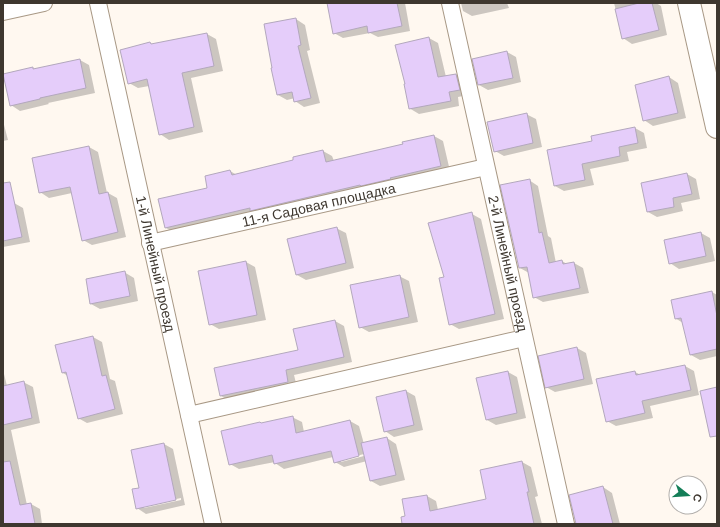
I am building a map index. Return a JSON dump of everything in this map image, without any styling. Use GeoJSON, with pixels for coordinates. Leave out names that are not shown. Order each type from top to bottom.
{"type":"FeatureCollection","features":[{"type":"Feature","properties":{"kind":"main road"},"geometry":{"type":"LineString","coordinates":[[689,3],[717,127]]}},
{"type":"Feature","properties":{"kind":"street"},"geometry":{"type":"LineString","coordinates":[[3,12],[44,3]]}},
{"type":"Feature","properties":{"kind":"street","name":"1-й Линейный проезд"},"geometry":{"type":"LineString","coordinates":[[98,3],[213,524]]}},
{"type":"Feature","properties":{"kind":"street","name":"2-й Линейный проезд"},"geometry":{"type":"LineString","coordinates":[[450,3],[566,524]]}},
{"type":"Feature","properties":{"kind":"street","name":"11-я Садовая площадка"},"geometry":{"type":"LineString","coordinates":[[150,243],[486,167]]}},
{"type":"Feature","properties":{"kind":"street"},"geometry":{"type":"LineString","coordinates":[[189,415],[524,338]]}},
{"type":"Feature","properties":{"kind":"building"},"geometry":{"type":"Polygon","coordinates":[[[327,3],[397,3],[402,26],[368,33],[367,26],[333,34],[327,3]]]}},
{"type":"Feature","properties":{"kind":"building"},"geometry":{"type":"Polygon","coordinates":[[[639,3],[652,3],[659,30],[622,39],[615,9],[639,3]]]}},
{"type":"Feature","properties":{"kind":"building"},"geometry":{"type":"Polygon","coordinates":[[[296,18],[301,45],[298,46],[311,98],[294,102],[292,92],[277,95],[264,24],[296,18]]]}},
{"type":"Feature","properties":{"kind":"building"},"geometry":{"type":"Polygon","coordinates":[[[207,33],[214,66],[182,73],[194,127],[159,135],[147,79],[128,84],[120,50],[150,42],[151,44],[207,33]]]}},
{"type":"Feature","properties":{"kind":"building"},"geometry":{"type":"Polygon","coordinates":[[[429,37],[438,77],[456,74],[460,90],[449,92],[451,101],[409,109],[405,84],[395,45],[429,37]]]}},
{"type":"Feature","properties":{"kind":"building"},"geometry":{"type":"Polygon","coordinates":[[[507,51],[513,78],[478,85],[472,59],[507,51]]]}},
{"type":"Feature","properties":{"kind":"building"},"geometry":{"type":"Polygon","coordinates":[[[80,59],[86,88],[10,106],[3,74],[80,59]]]}},
{"type":"Feature","properties":{"kind":"building"},"geometry":{"type":"Polygon","coordinates":[[[669,76],[678,113],[643,121],[635,85],[669,76]]]}},
{"type":"Feature","properties":{"kind":"building"},"geometry":{"type":"Polygon","coordinates":[[[527,113],[533,143],[494,152],[487,122],[527,113]]]}},
{"type":"Feature","properties":{"kind":"building"},"geometry":{"type":"Polygon","coordinates":[[[635,127],[638,143],[619,147],[620,156],[582,164],[585,180],[554,186],[547,150],[592,141],[591,136],[635,127]]]}},
{"type":"Feature","properties":{"kind":"building"},"geometry":{"type":"Polygon","coordinates":[[[434,135],[441,166],[250,211],[250,208],[165,228],[158,199],[207,188],[205,176],[230,170],[232,175],[293,160],[293,157],[323,150],[326,162],[403,144],[402,142],[434,135]]]}},
{"type":"Feature","properties":{"kind":"building"},"geometry":{"type":"Polygon","coordinates":[[[89,146],[99,194],[108,192],[118,232],[82,241],[70,187],[39,193],[32,158],[89,146]]]}},
{"type":"Feature","properties":{"kind":"building"},"geometry":{"type":"Polygon","coordinates":[[[687,173],[692,194],[673,198],[674,207],[647,212],[641,183],[687,173]]]}},
{"type":"Feature","properties":{"kind":"building"},"geometry":{"type":"Polygon","coordinates":[[[530,179],[539,233],[542,232],[549,263],[562,260],[563,264],[574,262],[580,288],[533,298],[527,267],[519,268],[500,185],[530,179]]]}},
{"type":"Feature","properties":{"kind":"building"},"geometry":{"type":"Polygon","coordinates":[[[10,182],[22,237],[3,241],[3,183],[10,182]]]}},
{"type":"Feature","properties":{"kind":"building"},"geometry":{"type":"Polygon","coordinates":[[[472,212],[495,314],[449,325],[439,278],[444,277],[428,223],[472,212]]]}},
{"type":"Feature","properties":{"kind":"building"},"geometry":{"type":"Polygon","coordinates":[[[337,227],[346,263],[296,275],[287,239],[337,227]]]}},
{"type":"Feature","properties":{"kind":"building"},"geometry":{"type":"Polygon","coordinates":[[[701,232],[706,256],[669,264],[664,240],[701,232]]]}},
{"type":"Feature","properties":{"kind":"building"},"geometry":{"type":"Polygon","coordinates":[[[246,261],[257,315],[209,325],[198,271],[246,261]]]}},
{"type":"Feature","properties":{"kind":"building"},"geometry":{"type":"Polygon","coordinates":[[[125,271],[130,296],[90,304],[86,279],[125,271]]]}},
{"type":"Feature","properties":{"kind":"building"},"geometry":{"type":"Polygon","coordinates":[[[400,275],[409,317],[359,328],[350,285],[400,275]]]}},
{"type":"Feature","properties":{"kind":"building"},"geometry":{"type":"Polygon","coordinates":[[[712,291],[717,316],[717,349],[690,355],[681,318],[675,319],[671,300],[712,291]]]}},
{"type":"Feature","properties":{"kind":"building"},"geometry":{"type":"Polygon","coordinates":[[[335,320],[344,357],[286,370],[288,382],[220,396],[214,368],[298,350],[293,329],[335,320]]]}},
{"type":"Feature","properties":{"kind":"building"},"geometry":{"type":"Polygon","coordinates":[[[93,336],[102,376],[106,375],[115,409],[78,419],[66,372],[62,373],[55,345],[93,336]]]}},
{"type":"Feature","properties":{"kind":"building"},"geometry":{"type":"Polygon","coordinates":[[[577,347],[584,379],[545,388],[538,356],[577,347]]]}},
{"type":"Feature","properties":{"kind":"building"},"geometry":{"type":"Polygon","coordinates":[[[685,365],[691,390],[642,401],[645,413],[606,422],[596,379],[635,371],[636,375],[685,365]]]}},
{"type":"Feature","properties":{"kind":"building"},"geometry":{"type":"Polygon","coordinates":[[[508,371],[517,413],[486,420],[476,378],[508,371]]]}},
{"type":"Feature","properties":{"kind":"building"},"geometry":{"type":"Polygon","coordinates":[[[24,381],[32,418],[3,425],[3,386],[24,381]]]}},
{"type":"Feature","properties":{"kind":"building"},"geometry":{"type":"Polygon","coordinates":[[[717,387],[717,436],[710,437],[700,391],[717,387]]]}},
{"type":"Feature","properties":{"kind":"building"},"geometry":{"type":"Polygon","coordinates":[[[406,390],[414,425],[384,432],[376,397],[406,390]]]}},
{"type":"Feature","properties":{"kind":"building"},"geometry":{"type":"Polygon","coordinates":[[[293,416],[296,433],[350,420],[359,456],[334,463],[331,451],[274,464],[272,455],[229,465],[221,431],[293,416]]]}},
{"type":"Feature","properties":{"kind":"building"},"geometry":{"type":"Polygon","coordinates":[[[387,437],[396,475],[370,481],[361,443],[387,437]]]}},
{"type":"Feature","properties":{"kind":"building"},"geometry":{"type":"Polygon","coordinates":[[[164,443],[176,500],[136,509],[132,489],[139,488],[131,450],[164,443]]]}},
{"type":"Feature","properties":{"kind":"building"},"geometry":{"type":"Polygon","coordinates":[[[10,461],[20,505],[31,503],[35,524],[3,524],[3,462],[10,461]]]}},
{"type":"Feature","properties":{"kind":"building"},"geometry":{"type":"Polygon","coordinates":[[[522,461],[534,524],[402,524],[401,517],[405,516],[402,499],[427,495],[430,511],[486,499],[480,470],[522,461]]]}},
{"type":"Feature","properties":{"kind":"building"},"geometry":{"type":"Polygon","coordinates":[[[603,486],[613,524],[576,524],[569,495],[603,486]]]}}]}
